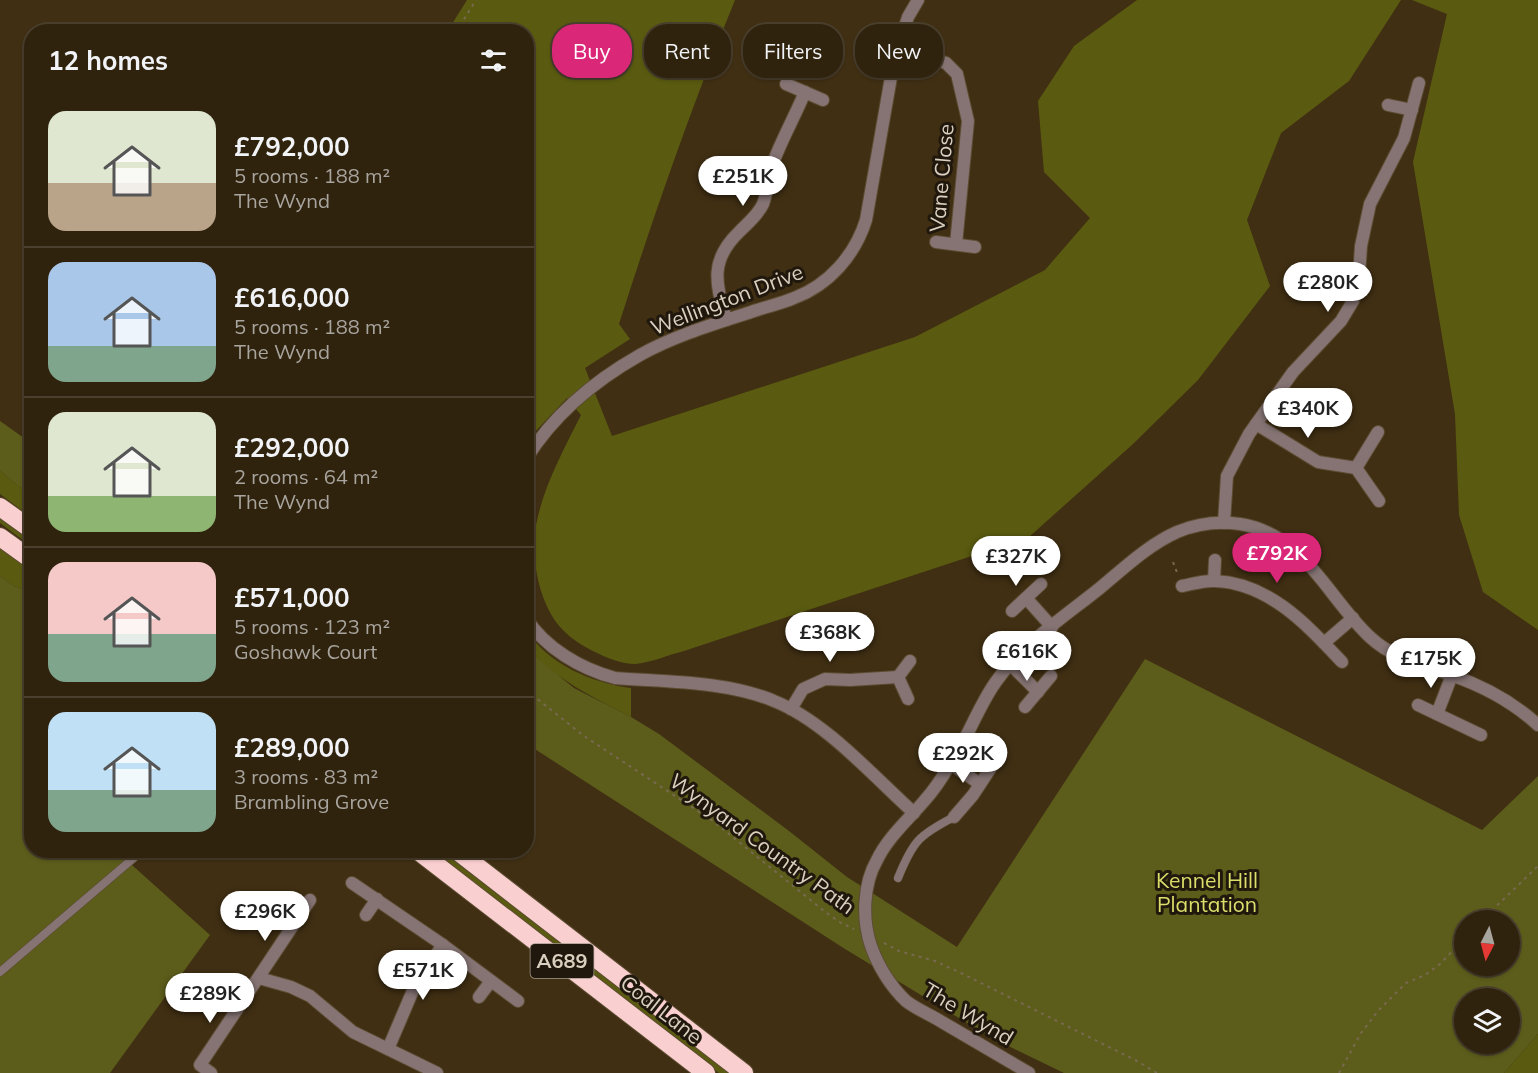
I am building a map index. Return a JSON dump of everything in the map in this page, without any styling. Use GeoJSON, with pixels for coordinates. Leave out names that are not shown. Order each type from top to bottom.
{"type":"FeatureCollection","features":[{"type":"Feature","properties":{"kind":"highway"},"geometry":{"type":"LineString","coordinates":[[0,507],[24,525]]}},
{"type":"Feature","properties":{"kind":"highway"},"geometry":{"type":"LineString","coordinates":[[0,537],[24,554]]}},
{"type":"Feature","properties":{"kind":"highway","name":"Coal Lane"},"geometry":{"type":"LineString","coordinates":[[427,858],[706,1073]]}},
{"type":"Feature","properties":{"kind":"highway","name":"Coal Lane"},"geometry":{"type":"LineString","coordinates":[[466,858],[744,1073]]}},
{"type":"Feature","properties":{"kind":"street","name":"Wellington Drive"},"geometry":{"type":"LineString","coordinates":[[906,24],[918,0]]}},
{"type":"Feature","properties":{"kind":"street","name":"Vane Close"},"geometry":{"type":"LineString","coordinates":[[943,62],[957,74],[968,122],[956,244]]}},
{"type":"Feature","properties":{"kind":"street","name":"Wellington Drive"},"geometry":{"type":"LineString","coordinates":[[534,446],[559,414],[609,375],[640,355],[726,320],[807,292],[833,274],[857,243],[866,220],[892,78]]}},
{"type":"Feature","properties":{"kind":"street"},"geometry":{"type":"LineString","coordinates":[[1224,523],[1227,476],[1248,434],[1273,397],[1341,321],[1353,301],[1370,204],[1385,172],[1399,150],[1419,83]]}},
{"type":"Feature","properties":{"kind":"street"},"geometry":{"type":"LineString","coordinates":[[786,84],[824,100]]}},
{"type":"Feature","properties":{"kind":"street"},"geometry":{"type":"LineString","coordinates":[[726,320],[717,284],[721,255],[732,239],[752,220],[762,204],[773,164],[805,92]]}},
{"type":"Feature","properties":{"kind":"street"},"geometry":{"type":"LineString","coordinates":[[1388,105],[1412,110]]}},
{"type":"Feature","properties":{"kind":"street","name":"Vane Close"},"geometry":{"type":"LineString","coordinates":[[936,242],[975,247]]}},
{"type":"Feature","properties":{"kind":"street"},"geometry":{"type":"LineString","coordinates":[[1256,424],[1318,462],[1356,468],[1379,501]]}},
{"type":"Feature","properties":{"kind":"street"},"geometry":{"type":"LineString","coordinates":[[1356,468],[1378,432]]}},
{"type":"Feature","properties":{"kind":"street","name":"The Wynd"},"geometry":{"type":"LineString","coordinates":[[1029,1073],[907,1001],[881,969],[870,944],[865,911],[868,884],[876,860],[928,797],[951,764],[983,702],[995,682],[1010,664],[1052,627],[1161,540],[1199,525],[1224,523],[1242,524],[1280,539],[1298,552],[1372,639],[1411,662],[1452,675],[1497,695],[1538,725]]}},
{"type":"Feature","properties":{"kind":"street"},"geometry":{"type":"LineString","coordinates":[[1214,581],[1215,560]]}},
{"type":"Feature","properties":{"kind":"street"},"geometry":{"type":"LineString","coordinates":[[1182,586],[1214,581],[1241,585],[1268,596],[1286,608],[1342,662]]}},
{"type":"Feature","properties":{"kind":"street"},"geometry":{"type":"LineString","coordinates":[[1012,611],[1041,584]]}},
{"type":"Feature","properties":{"kind":"street"},"geometry":{"type":"LineString","coordinates":[[1026,598],[1052,627]]}},
{"type":"Feature","properties":{"kind":"street"},"geometry":{"type":"LineString","coordinates":[[1324,643],[1353,618]]}},
{"type":"Feature","properties":{"kind":"street"},"geometry":{"type":"LineString","coordinates":[[534,627],[550,645],[573,661],[600,674],[615,678],[734,689],[766,698],[792,709],[821,729],[914,813]]}},
{"type":"Feature","properties":{"kind":"street"},"geometry":{"type":"LineString","coordinates":[[792,709],[804,689],[825,679],[898,677],[910,662]]}},
{"type":"Feature","properties":{"kind":"street"},"geometry":{"type":"LineString","coordinates":[[1010,664],[1038,692]]}},
{"type":"Feature","properties":{"kind":"street"},"geometry":{"type":"LineString","coordinates":[[1437,714],[1452,675]]}},
{"type":"Feature","properties":{"kind":"street"},"geometry":{"type":"LineString","coordinates":[[1025,707],[1051,676]]}},
{"type":"Feature","properties":{"kind":"street"},"geometry":{"type":"LineString","coordinates":[[898,677],[908,699]]}},
{"type":"Feature","properties":{"kind":"street"},"geometry":{"type":"LineString","coordinates":[[1418,705],[1481,735]]}},
{"type":"Feature","properties":{"kind":"street"},"geometry":{"type":"LineString","coordinates":[[951,764],[980,784]]}},
{"type":"Feature","properties":{"kind":"street"},"geometry":{"type":"LineString","coordinates":[[954,818],[992,766]]}},
{"type":"Feature","properties":{"kind":"street"},"geometry":{"type":"LineString","coordinates":[[352,883],[443,945],[518,1001]]}},
{"type":"Feature","properties":{"kind":"street"},"geometry":{"type":"LineString","coordinates":[[366,915],[377,899]]}},
{"type":"Feature","properties":{"kind":"street"},"geometry":{"type":"LineString","coordinates":[[211,1073],[200,1065],[310,900]]}},
{"type":"Feature","properties":{"kind":"street"},"geometry":{"type":"LineString","coordinates":[[388,1049],[408,997],[443,945]]}},
{"type":"Feature","properties":{"kind":"street"},"geometry":{"type":"LineString","coordinates":[[259,978],[291,987],[310,996],[353,1032],[437,1073]]}},
{"type":"Feature","properties":{"kind":"street"},"geometry":{"type":"LineString","coordinates":[[479,997],[491,981]]}},
{"type":"Feature","properties":{"kind":"lane"},"geometry":{"type":"LineString","coordinates":[[898,878],[915,842],[926,833],[954,818]]}},
{"type":"Feature","properties":{"kind":"lane"},"geometry":{"type":"LineString","coordinates":[[0,972],[135,858]]}},
{"type":"Feature","properties":{"kind":"path"},"geometry":{"type":"LineString","coordinates":[[461,24],[476,0]]}},
{"type":"Feature","properties":{"kind":"path","name":"Wynyard Country Path"},"geometry":{"type":"LineString","coordinates":[[534,696],[584,736],[713,821],[841,923],[899,951],[935,961],[963,974],[1137,1060],[1157,1073]]}},
{"type":"Feature","properties":{"kind":"path"},"geometry":{"type":"LineString","coordinates":[[1492,910],[1538,866]]}},
{"type":"Feature","properties":{"kind":"path"},"geometry":{"type":"LineString","coordinates":[[1340,1073],[1361,1033],[1378,1011],[1406,983],[1425,975],[1454,949]]}},
{"type":"Feature","properties":{"kind":"shaded area"},"geometry":{"type":"Polygon","coordinates":[[[467,0],[735,0],[726,24],[644,24],[644,78],[705,78],[674,160],[619,324],[630,339],[585,368],[612,436],[915,337],[1045,270],[1090,218],[1044,172],[1038,101],[1074,46],[1137,0],[1401,0],[1349,81],[1281,133],[1247,220],[1270,286],[1198,380],[1133,444],[1029,537],[653,661],[635,664],[620,662],[604,656],[569,636],[547,607],[538,580],[534,538],[539,510],[555,468],[581,415],[567,398],[534,433],[534,24],[452,24],[467,0]]]}},
{"type":"Feature","properties":{"kind":"shaded area"},"geometry":{"type":"Polygon","coordinates":[[[1412,0],[1538,0],[1538,630],[1483,592],[1459,515],[1455,414],[1413,162],[1447,14],[1412,0]]]}},
{"type":"Feature","properties":{"kind":"shaded area"},"geometry":{"type":"Polygon","coordinates":[[[0,471],[24,490],[24,512],[0,494],[0,471]]]}},
{"type":"Feature","properties":{"kind":"shaded area"},"geometry":{"type":"Polygon","coordinates":[[[0,513],[24,531],[24,541],[0,523],[0,513]]]}},
{"type":"Feature","properties":{"kind":"shaded area"},"geometry":{"type":"Polygon","coordinates":[[[0,542],[24,560],[24,590],[14,586],[0,576],[0,542]]]}},
{"type":"Feature","properties":{"kind":"shaded area"},"geometry":{"type":"Polygon","coordinates":[[[534,641],[546,653],[572,670],[601,682],[631,688],[631,717],[576,687],[534,655],[534,641]]]}},
{"type":"Feature","properties":{"kind":"shaded area"},"geometry":{"type":"Polygon","coordinates":[[[440,858],[454,858],[732,1073],[719,1073],[440,858]]]}},
{"type":"Feature","properties":{"kind":"shaded area"},"geometry":{"type":"Polygon","coordinates":[[[1538,1034],[1538,1073],[1504,1073],[1538,1034]]]}},
{"type":"Feature","properties":{"kind":"green space"},"geometry":{"type":"Polygon","coordinates":[[[0,421],[24,438],[24,490],[0,471],[0,421]]]}},
{"type":"Feature","properties":{"kind":"green space"},"geometry":{"type":"Polygon","coordinates":[[[0,576],[14,586],[24,590],[24,858],[124,858],[210,935],[110,1073],[0,1073],[0,576]]]}},
{"type":"Feature","properties":{"kind":"green space","name":"Kennel Hill Plantation"},"geometry":{"type":"Polygon","coordinates":[[[534,656],[574,688],[659,734],[847,877],[957,947],[1145,659],[1482,830],[1538,776],[1538,1034],[1504,1073],[1064,1073],[992,1038],[845,949],[534,749],[534,656]]]}}]}
